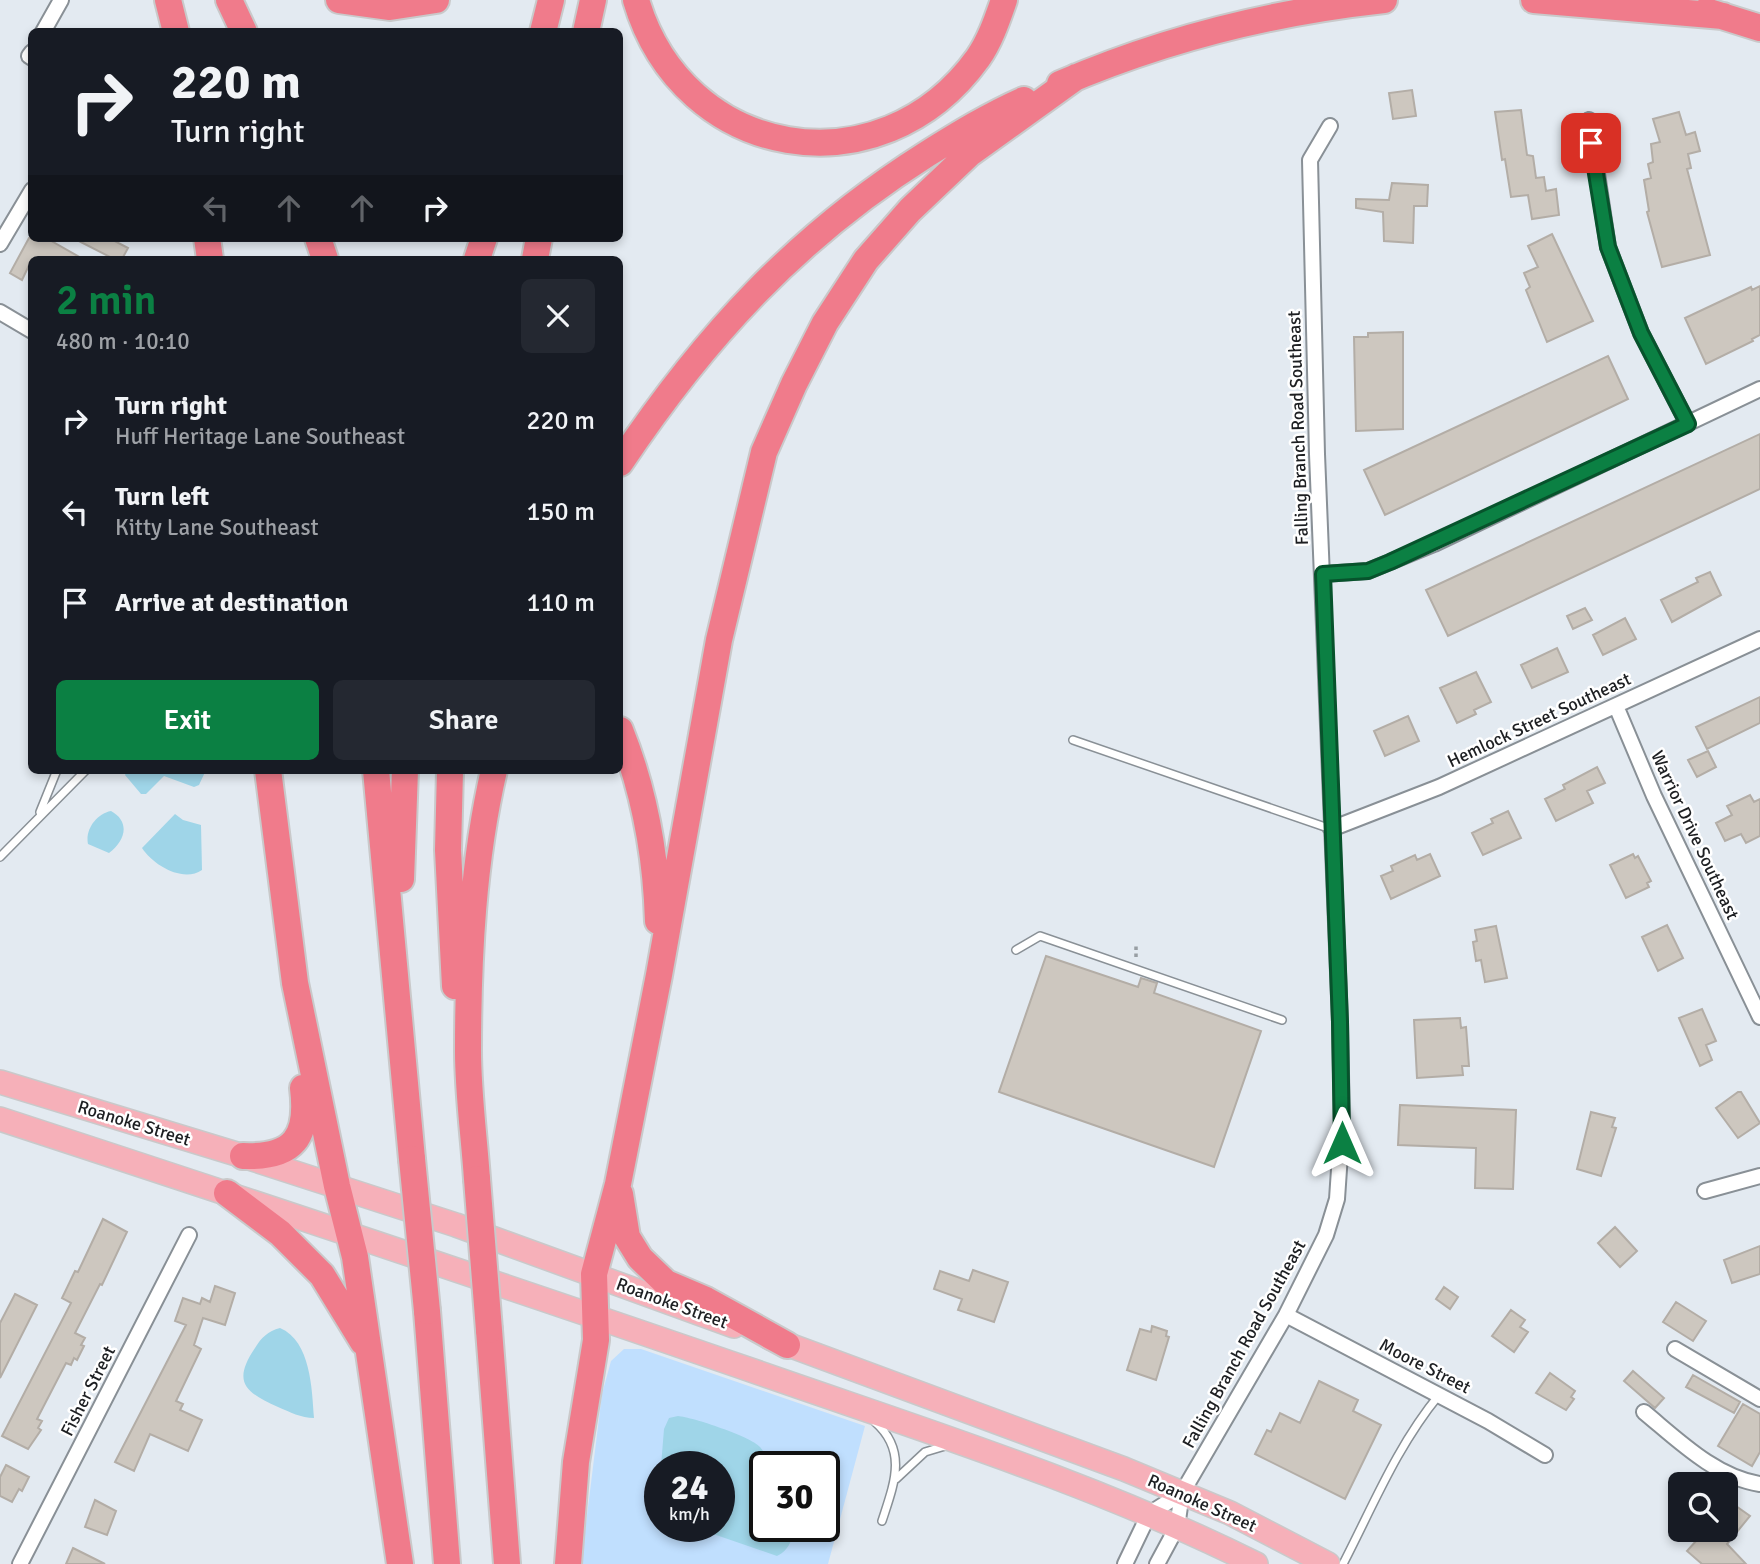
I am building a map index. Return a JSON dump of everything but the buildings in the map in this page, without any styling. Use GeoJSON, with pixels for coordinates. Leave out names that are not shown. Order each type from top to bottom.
{"type":"FeatureCollection","features":[{"type":"Feature","properties":{"kind":"highway"},"geometry":{"type":"LineString","coordinates":[[168,0],[175,28]]}},
{"type":"Feature","properties":{"kind":"highway"},"geometry":{"type":"LineString","coordinates":[[229,0],[242,28]]}},
{"type":"Feature","properties":{"kind":"highway"},"geometry":{"type":"LineString","coordinates":[[339,0],[390,7],[436,0]]}},
{"type":"Feature","properties":{"kind":"highway"},"geometry":{"type":"LineString","coordinates":[[544,28],[551,0]]}},
{"type":"Feature","properties":{"kind":"highway"},"geometry":{"type":"LineString","coordinates":[[587,28],[593,0]]}},
{"type":"Feature","properties":{"kind":"highway"},"geometry":{"type":"LineString","coordinates":[[636,0],[658,53],[684,88],[698,100],[743,128],[808,144],[841,142],[870,135],[922,113],[961,78],[979,57],[1004,0]]}},
{"type":"Feature","properties":{"kind":"highway"},"geometry":{"type":"LineString","coordinates":[[623,458],[662,400],[704,347],[751,295],[811,239],[888,178],[987,116],[1076,77],[1150,49],[1216,31],[1319,9],[1384,0]]}},
{"type":"Feature","properties":{"kind":"highway"},"geometry":{"type":"LineString","coordinates":[[1534,0],[1723,16]]}},
{"type":"Feature","properties":{"kind":"highway"},"geometry":{"type":"LineString","coordinates":[[1671,0],[1760,28]]}},
{"type":"Feature","properties":{"kind":"highway"},"geometry":{"type":"LineString","coordinates":[[568,1564],[576,1462],[596,1340],[594,1274],[618,1184],[659,975],[719,640],[764,452],[825,323],[866,260],[910,210],[969,154],[1076,77]]}},
{"type":"Feature","properties":{"kind":"highway"},"geometry":{"type":"LineString","coordinates":[[623,739],[638,785],[657,882],[659,975]]}},
{"type":"Feature","properties":{"kind":"highway"},"geometry":{"type":"LineString","coordinates":[[269,774],[287,928],[307,1048],[350,1234],[371,1355],[400,1564]]}},
{"type":"Feature","properties":{"kind":"highway"},"geometry":{"type":"LineString","coordinates":[[279,846],[286,774]]}},
{"type":"Feature","properties":{"kind":"highway"},"geometry":{"type":"LineString","coordinates":[[376,774],[427,1311],[447,1564]]}},
{"type":"Feature","properties":{"kind":"highway"},"geometry":{"type":"LineString","coordinates":[[399,1017],[405,774]]}},
{"type":"Feature","properties":{"kind":"highway"},"geometry":{"type":"LineString","coordinates":[[450,774],[449,850],[454,985],[468,1052]]}},
{"type":"Feature","properties":{"kind":"highway"},"geometry":{"type":"LineString","coordinates":[[493,774],[480,846],[472,921],[468,1052],[507,1564]]}},
{"type":"Feature","properties":{"kind":"highway"},"geometry":{"type":"LineString","coordinates":[[243,1156],[279,1153],[298,1136],[305,1116],[302,1069],[307,1048]]}},
{"type":"Feature","properties":{"kind":"highway"},"geometry":{"type":"LineString","coordinates":[[618,1184],[627,1237],[640,1258],[666,1283],[706,1300],[786,1345]]}},
{"type":"Feature","properties":{"kind":"highway"},"geometry":{"type":"LineString","coordinates":[[227,1193],[280,1233],[322,1275],[371,1355]]}},
{"type":"Feature","properties":{"kind":"main road","name":"Roanoke Street"},"geometry":{"type":"LineString","coordinates":[[0,1082],[337,1186],[594,1274],[1031,1433],[1230,1513],[1328,1564]]}},
{"type":"Feature","properties":{"kind":"main road"},"geometry":{"type":"LineString","coordinates":[[0,1097],[26,1102],[56,1099]]}},
{"type":"Feature","properties":{"kind":"main road","name":"Roanoke Street"},"geometry":{"type":"LineString","coordinates":[[0,1119],[350,1234],[851,1405],[1149,1514],[1256,1564]]}},
{"type":"Feature","properties":{"kind":"street"},"geometry":{"type":"LineString","coordinates":[[45,28],[61,0]]}},
{"type":"Feature","properties":{"kind":"street"},"geometry":{"type":"LineString","coordinates":[[1589,120],[1608,247],[1641,333],[1688,424]]}},
{"type":"Feature","properties":{"kind":"street","name":"Falling Branch Road Southeast"},"geometry":{"type":"LineString","coordinates":[[1182,1493],[1286,1315],[1326,1235],[1337,1199],[1341,1161],[1340,1022],[1331,829],[1310,160],[1330,126]]}},
{"type":"Feature","properties":{"kind":"street"},"geometry":{"type":"LineString","coordinates":[[0,244],[28,197]]}},
{"type":"Feature","properties":{"kind":"street"},"geometry":{"type":"LineString","coordinates":[[0,312],[28,329]]}},
{"type":"Feature","properties":{"kind":"street"},"geometry":{"type":"LineString","coordinates":[[1323,574],[1368,571],[1390,562],[1760,389]]}},
{"type":"Feature","properties":{"kind":"street","name":"Hemlock Street Southeast"},"geometry":{"type":"LineString","coordinates":[[1331,829],[1439,787],[1760,639]]}},
{"type":"Feature","properties":{"kind":"street","name":"Warrior Drive Southeast"},"geometry":{"type":"LineString","coordinates":[[1616,706],[1654,796],[1760,1017]]}},
{"type":"Feature","properties":{"kind":"street"},"geometry":{"type":"LineString","coordinates":[[1705,1191],[1760,1176]]}},
{"type":"Feature","properties":{"kind":"street","name":"Fisher Street"},"geometry":{"type":"LineString","coordinates":[[20,1564],[190,1235]]}},
{"type":"Feature","properties":{"kind":"street","name":"Moore Street"},"geometry":{"type":"LineString","coordinates":[[1286,1315],[1440,1395],[1545,1455]]}},
{"type":"Feature","properties":{"kind":"street"},"geometry":{"type":"LineString","coordinates":[[1675,1349],[1760,1399]]}},
{"type":"Feature","properties":{"kind":"street"},"geometry":{"type":"LineString","coordinates":[[1644,1412],[1699,1457],[1746,1482],[1760,1484]]}},
{"type":"Feature","properties":{"kind":"street"},"geometry":{"type":"LineString","coordinates":[[1125,1564],[1149,1514],[1182,1493]]}},
{"type":"Feature","properties":{"kind":"street"},"geometry":{"type":"LineString","coordinates":[[1157,1564],[1177,1527],[1182,1493]]}},
{"type":"Feature","properties":{"kind":"lane"},"geometry":{"type":"LineString","coordinates":[[1073,740],[1331,829]]}},
{"type":"Feature","properties":{"kind":"lane"},"geometry":{"type":"LineString","coordinates":[[38,816],[55,774]]}},
{"type":"Feature","properties":{"kind":"lane"},"geometry":{"type":"LineString","coordinates":[[2,852],[82,774]]}},
{"type":"Feature","properties":{"kind":"lane"},"geometry":{"type":"LineString","coordinates":[[1016,950],[1040,936],[1282,1020]]}},
{"type":"Feature","properties":{"kind":"lane"},"geometry":{"type":"LineString","coordinates":[[1343,1564],[1397,1455],[1418,1421],[1440,1395]]}},
{"type":"Feature","properties":{"kind":"lane"},"geometry":{"type":"LineString","coordinates":[[851,1405],[888,1433],[893,1445],[895,1480],[882,1521]]}},
{"type":"Feature","properties":{"kind":"lane"},"geometry":{"type":"LineString","coordinates":[[895,1480],[925,1452],[942,1446],[963,1445]]}},
{"type":"Feature","properties":{"kind":"shaded area"},"geometry":{"type":"Polygon","coordinates":[[[204,774],[199,785],[194,787],[164,776],[146,794],[141,794],[125,775],[204,774]]]}},
{"type":"Feature","properties":{"kind":"shaded area"},"geometry":{"type":"Polygon","coordinates":[[[111,811],[121,821],[124,832],[119,843],[109,853],[88,844],[88,833],[96,819],[111,811]]]}},
{"type":"Feature","properties":{"kind":"shaded area"},"geometry":{"type":"Polygon","coordinates":[[[175,814],[183,820],[201,825],[202,870],[186,874],[169,870],[153,860],[142,848],[175,814]]]}},
{"type":"Feature","properties":{"kind":"shaded area"},"geometry":{"type":"Polygon","coordinates":[[[280,1328],[290,1334],[304,1355],[311,1381],[314,1418],[267,1402],[250,1391],[243,1378],[248,1360],[260,1341],[265,1335],[280,1328]]]}},
{"type":"Feature","properties":{"kind":"shaded area"},"geometry":{"type":"Polygon","coordinates":[[[624,1349],[641,1349],[865,1426],[840,1519],[840,1451],[749,1451],[749,1542],[834,1542],[828,1564],[581,1564],[602,1394],[611,1361],[624,1349]]]}},
{"type":"Feature","properties":{"kind":"shaded area"},"geometry":{"type":"Polygon","coordinates":[[[685,1417],[708,1424],[746,1438],[760,1447],[763,1451],[749,1451],[749,1542],[790,1542],[785,1550],[777,1556],[735,1542],[735,1451],[662,1451],[664,1429],[669,1418],[685,1417]]]}},
{"type":"Feature","properties":{"kind":"route"},"geometry":{"type":"LineString","coordinates":[[1342,1143],[1323,574],[1368,571],[1434,544],[1688,424],[1641,333],[1608,247],[1591,143]]}}]}
